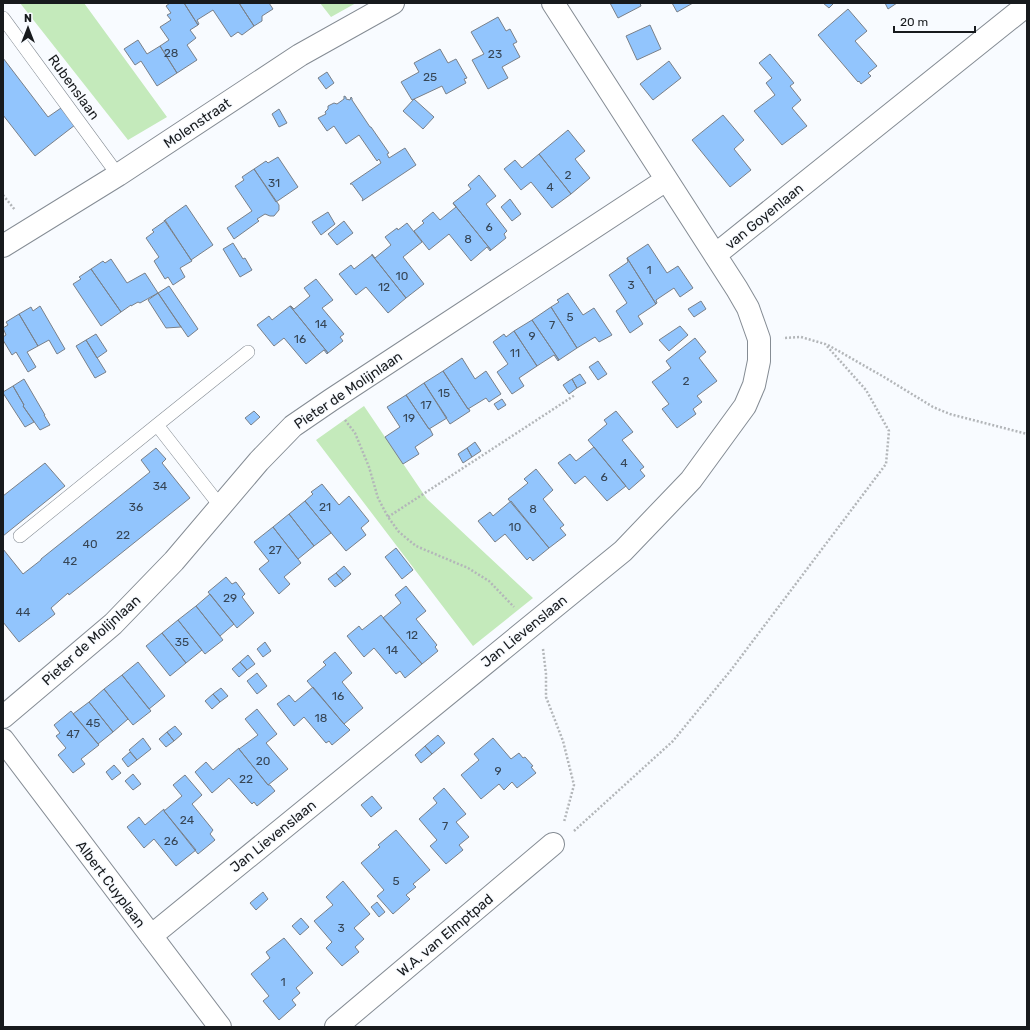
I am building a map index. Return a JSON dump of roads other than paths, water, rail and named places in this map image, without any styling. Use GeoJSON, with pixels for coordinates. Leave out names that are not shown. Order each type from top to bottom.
{"type":"FeatureCollection","features":[{"type":"Feature","properties":{"kind":"street","name":"Molenstraat"},"geometry":{"type":"LineString","coordinates":[[3,246],[118,175],[300,55],[393,3]]}},
{"type":"Feature","properties":{"kind":"street","name":"van Goyenlaan"},"geometry":{"type":"LineString","coordinates":[[553,3],[715,255],[1027,5]]}},
{"type":"Feature","properties":{"kind":"street","name":"Pieter de Molijnlaan"},"geometry":{"type":"LineString","coordinates":[[3,716],[113,624],[174,562],[259,461],[293,426],[666,180]]}},
{"type":"Feature","properties":{"kind":"street","name":"Jan Lievenslaan"},"geometry":{"type":"LineString","coordinates":[[151,936],[628,546],[691,480],[745,406],[754,385],[759,361],[759,339],[748,308],[715,255]]}},
{"type":"Feature","properties":{"kind":"street","name":"Albert Cuyplaan"},"geometry":{"type":"LineString","coordinates":[[3,740],[220,1027]]}},
{"type":"Feature","properties":{"kind":"street","name":"W.A. van Elmptpad"},"geometry":{"type":"LineString","coordinates":[[336,1027],[553,844]]}},
{"type":"Feature","properties":{"kind":"lane","name":"Rubenslaan"},"geometry":{"type":"LineString","coordinates":[[3,18],[118,175]]}},
{"type":"Feature","properties":{"kind":"lane"},"geometry":{"type":"LineString","coordinates":[[20,536],[248,352]]}},
{"type":"Feature","properties":{"kind":"lane"},"geometry":{"type":"LineString","coordinates":[[157,425],[221,507]]}}]}
